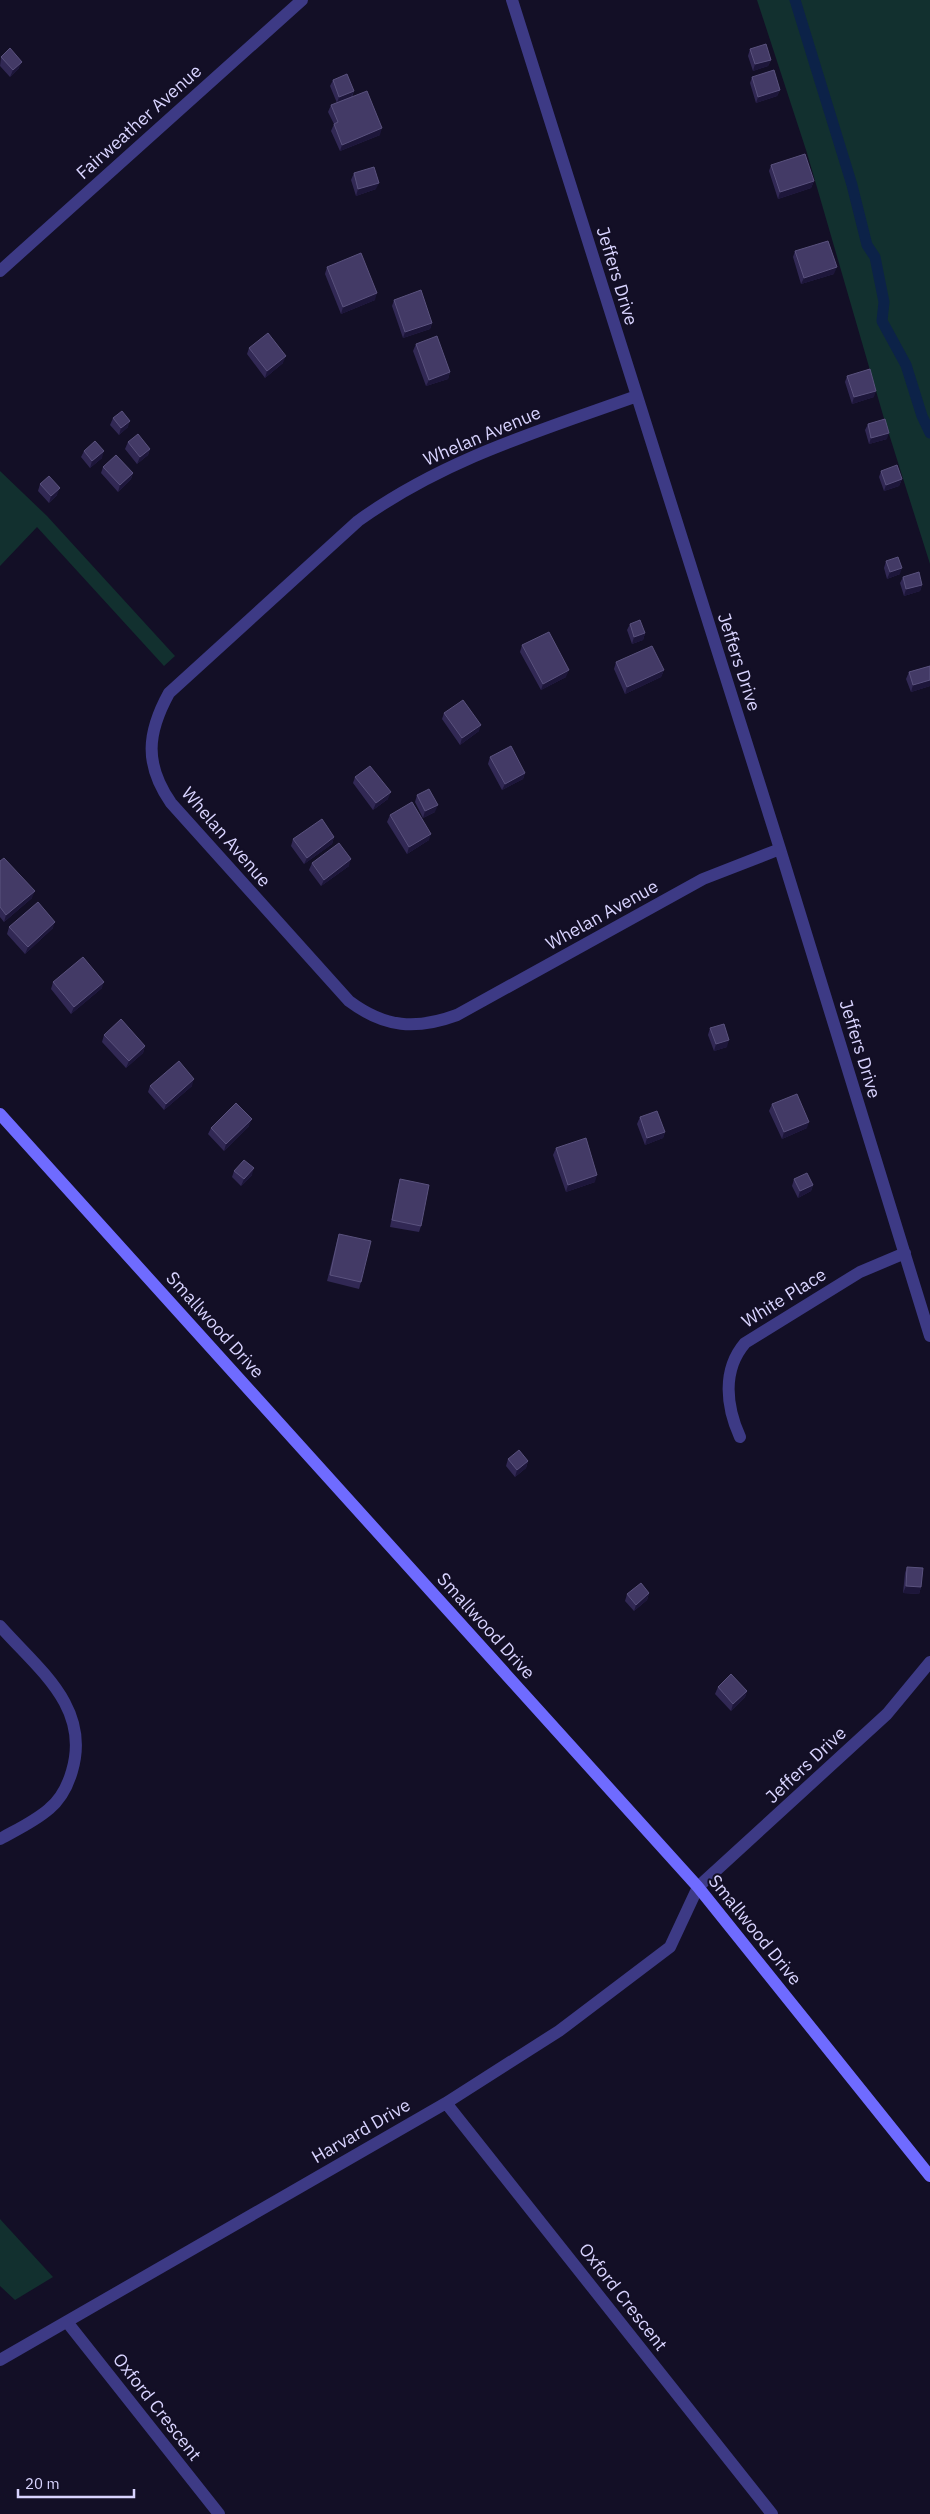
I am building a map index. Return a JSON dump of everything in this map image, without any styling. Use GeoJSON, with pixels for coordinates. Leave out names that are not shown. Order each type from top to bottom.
{"type":"FeatureCollection","features":[{"type":"Feature","properties":{"kind":"street","name":"Fairweather Avenue"},"geometry":{"type":"LineString","coordinates":[[0,271],[302,0]]}},
{"type":"Feature","properties":{"kind":"street","name":"Jeffers Drive"},"geometry":{"type":"LineString","coordinates":[[512,0],[780,849],[930,1336]]}},
{"type":"Feature","properties":{"kind":"street","name":"Whelan Avenue"},"geometry":{"type":"LineString","coordinates":[[637,396],[476,454],[387,500],[358,521],[169,693],[159,711],[152,731],[151,752],[154,772],[171,804],[349,1001],[366,1014],[401,1024],[420,1025],[458,1015],[703,879],[780,849]]}},
{"type":"Feature","properties":{"kind":"street","name":"Smallwood Drive"},"geometry":{"type":"LineString","coordinates":[[0,1114],[698,1887],[930,2176]]}},
{"type":"Feature","properties":{"kind":"street","name":"White Place"},"geometry":{"type":"LineString","coordinates":[[740,1437],[729,1406],[728,1388],[729,1370],[736,1354],[745,1343],[860,1272],[905,1253]]}},
{"type":"Feature","properties":{"kind":"street"},"geometry":{"type":"LineString","coordinates":[[0,1626],[56,1689],[75,1722],[77,1740],[75,1760],[61,1795],[50,1809],[0,1839]]}},
{"type":"Feature","properties":{"kind":"street","name":"Jeffers Drive"},"geometry":{"type":"LineString","coordinates":[[698,1887],[887,1714],[930,1662]]}},
{"type":"Feature","properties":{"kind":"street","name":"Harvard Drive"},"geometry":{"type":"LineString","coordinates":[[0,2360],[446,2102],[559,2031],[670,1947],[698,1887]]}},
{"type":"Feature","properties":{"kind":"street","name":"Oxford Crescent"},"geometry":{"type":"LineString","coordinates":[[446,2102],[772,2514]]}},
{"type":"Feature","properties":{"kind":"street","name":"Oxford Crescent"},"geometry":{"type":"LineString","coordinates":[[67,2322],[219,2514]]}},
{"type":"Feature","properties":{"kind":"green space"},"geometry":{"type":"Polygon","coordinates":[[[757,0],[930,0],[930,564],[883,415],[807,153],[757,0]]]}},
{"type":"Feature","properties":{"kind":"green space"},"geometry":{"type":"Polygon","coordinates":[[[0,471],[47,516],[175,656],[164,666],[37,527],[0,566],[0,471]]]}},
{"type":"Feature","properties":{"kind":"green space"},"geometry":{"type":"Polygon","coordinates":[[[0,2219],[53,2277],[15,2300],[0,2286],[0,2219]]]}},
{"type":"Feature","properties":{"kind":"building"},"geometry":{"type":"Polygon","coordinates":[[[766,44],[771,60],[755,64],[750,49],[766,44]]]}},
{"type":"Feature","properties":{"kind":"building"},"geometry":{"type":"Polygon","coordinates":[[[10,48],[22,62],[13,70],[1,57],[10,48]]]}},
{"type":"Feature","properties":{"kind":"building"},"geometry":{"type":"Polygon","coordinates":[[[774,70],[780,90],[758,97],[752,77],[774,70]]]}},
{"type":"Feature","properties":{"kind":"building"},"geometry":{"type":"Polygon","coordinates":[[[347,74],[354,91],[339,97],[333,80],[347,74]]]}},
{"type":"Feature","properties":{"kind":"building"},"geometry":{"type":"Polygon","coordinates":[[[367,91],[382,128],[342,145],[334,124],[338,122],[331,105],[367,91]]]}},
{"type":"Feature","properties":{"kind":"building"},"geometry":{"type":"Polygon","coordinates":[[[805,154],[814,181],[780,192],[771,165],[805,154]]]}},
{"type":"Feature","properties":{"kind":"building"},"geometry":{"type":"Polygon","coordinates":[[[374,167],[379,183],[358,189],[354,173],[374,167]]]}},
{"type":"Feature","properties":{"kind":"building"},"geometry":{"type":"Polygon","coordinates":[[[828,241],[837,267],[804,278],[795,251],[828,241]]]}},
{"type":"Feature","properties":{"kind":"building"},"geometry":{"type":"Polygon","coordinates":[[[361,253],[377,293],[343,307],[327,267],[361,253]]]}},
{"type":"Feature","properties":{"kind":"building"},"geometry":{"type":"Polygon","coordinates":[[[421,290],[432,323],[405,332],[394,300],[421,290]]]}},
{"type":"Feature","properties":{"kind":"building"},"geometry":{"type":"Polygon","coordinates":[[[268,333],[286,356],[267,371],[249,348],[268,333]]]}},
{"type":"Feature","properties":{"kind":"building"},"geometry":{"type":"Polygon","coordinates":[[[437,336],[450,372],[429,380],[416,344],[437,336]]]}},
{"type":"Feature","properties":{"kind":"building"},"geometry":{"type":"Polygon","coordinates":[[[870,369],[876,391],[854,397],[847,376],[870,369]]]}},
{"type":"Feature","properties":{"kind":"building"},"geometry":{"type":"Polygon","coordinates":[[[122,411],[130,421],[121,428],[113,418],[122,411]]]}},
{"type":"Feature","properties":{"kind":"building"},"geometry":{"type":"Polygon","coordinates":[[[885,419],[889,433],[871,438],[868,424],[885,419]]]}},
{"type":"Feature","properties":{"kind":"building"},"geometry":{"type":"Polygon","coordinates":[[[138,434],[150,449],[140,457],[128,442],[138,434]]]}},
{"type":"Feature","properties":{"kind":"building"},"geometry":{"type":"Polygon","coordinates":[[[95,441],[104,451],[92,461],[84,451],[95,441]]]}},
{"type":"Feature","properties":{"kind":"building"},"geometry":{"type":"Polygon","coordinates":[[[116,455],[133,473],[120,485],[103,467],[116,455]]]}},
{"type":"Feature","properties":{"kind":"building"},"geometry":{"type":"Polygon","coordinates":[[[897,465],[902,479],[886,485],[881,471],[897,465]]]}},
{"type":"Feature","properties":{"kind":"building"},"geometry":{"type":"Polygon","coordinates":[[[49,476],[60,488],[51,496],[40,484],[49,476]]]}},
{"type":"Feature","properties":{"kind":"building"},"geometry":{"type":"Polygon","coordinates":[[[898,557],[902,568],[890,572],[886,561],[898,557]]]}},
{"type":"Feature","properties":{"kind":"building"},"geometry":{"type":"Polygon","coordinates":[[[919,572],[922,585],[906,589],[903,577],[919,572]]]}},
{"type":"Feature","properties":{"kind":"building"},"geometry":{"type":"Polygon","coordinates":[[[640,620],[645,633],[634,637],[630,624],[640,620]]]}},
{"type":"Feature","properties":{"kind":"building"},"geometry":{"type":"Polygon","coordinates":[[[549,632],[569,670],[543,684],[522,645],[549,632]]]}},
{"type":"Feature","properties":{"kind":"building"},"geometry":{"type":"Polygon","coordinates":[[[652,646],[664,670],[627,687],[616,662],[652,646]]]}},
{"type":"Feature","properties":{"kind":"building"},"geometry":{"type":"Polygon","coordinates":[[[930,666],[930,680],[913,685],[909,672],[930,666]]]}},
{"type":"Feature","properties":{"kind":"building"},"geometry":{"type":"Polygon","coordinates":[[[463,700],[481,725],[462,738],[444,713],[463,700]]]}},
{"type":"Feature","properties":{"kind":"building"},"geometry":{"type":"Polygon","coordinates":[[[511,746],[525,773],[505,784],[490,757],[511,746]]]}},
{"type":"Feature","properties":{"kind":"building"},"geometry":{"type":"Polygon","coordinates":[[[370,766],[391,792],[376,803],[355,777],[370,766]]]}},
{"type":"Feature","properties":{"kind":"building"},"geometry":{"type":"Polygon","coordinates":[[[429,789],[438,805],[425,811],[417,795],[429,789]]]}},
{"type":"Feature","properties":{"kind":"building"},"geometry":{"type":"Polygon","coordinates":[[[412,802],[431,834],[409,847],[390,815],[412,802]]]}},
{"type":"Feature","properties":{"kind":"building"},"geometry":{"type":"Polygon","coordinates":[[[322,819],[334,837],[307,858],[293,839],[322,819]]]}},
{"type":"Feature","properties":{"kind":"building"},"geometry":{"type":"Polygon","coordinates":[[[339,843],[351,859],[324,880],[312,863],[339,843]]]}},
{"type":"Feature","properties":{"kind":"building"},"geometry":{"type":"Polygon","coordinates":[[[4,858],[35,891],[6,915],[0,907],[0,861],[4,858]]]}},
{"type":"Feature","properties":{"kind":"building"},"geometry":{"type":"Polygon","coordinates":[[[38,902],[55,922],[28,947],[9,927],[38,902]]]}},
{"type":"Feature","properties":{"kind":"building"},"geometry":{"type":"Polygon","coordinates":[[[83,957],[104,982],[74,1007],[53,982],[83,957]]]}},
{"type":"Feature","properties":{"kind":"building"},"geometry":{"type":"Polygon","coordinates":[[[121,1019],[145,1046],[129,1061],[104,1035],[121,1019]]]}},
{"type":"Feature","properties":{"kind":"building"},"geometry":{"type":"Polygon","coordinates":[[[724,1024],[729,1040],[716,1044],[710,1028],[724,1024]]]}},
{"type":"Feature","properties":{"kind":"building"},"geometry":{"type":"Polygon","coordinates":[[[179,1061],[194,1079],[166,1104],[150,1086],[179,1061]]]}},
{"type":"Feature","properties":{"kind":"building"},"geometry":{"type":"Polygon","coordinates":[[[797,1094],[809,1122],[784,1132],[772,1104],[797,1094]]]}},
{"type":"Feature","properties":{"kind":"building"},"geometry":{"type":"Polygon","coordinates":[[[236,1103],[252,1119],[226,1144],[211,1128],[236,1103]]]}},
{"type":"Feature","properties":{"kind":"building"},"geometry":{"type":"Polygon","coordinates":[[[657,1111],[665,1132],[647,1138],[640,1117],[657,1111]]]}},
{"type":"Feature","properties":{"kind":"building"},"geometry":{"type":"Polygon","coordinates":[[[586,1138],[597,1175],[568,1185],[556,1148],[586,1138]]]}},
{"type":"Feature","properties":{"kind":"building"},"geometry":{"type":"Polygon","coordinates":[[[244,1160],[254,1168],[244,1179],[234,1171],[244,1160]]]}},
{"type":"Feature","properties":{"kind":"building"},"geometry":{"type":"Polygon","coordinates":[[[807,1173],[813,1185],[800,1191],[794,1179],[807,1173]]]}},
{"type":"Feature","properties":{"kind":"building"},"geometry":{"type":"Polygon","coordinates":[[[400,1179],[429,1185],[421,1226],[392,1220],[400,1179]]]}},
{"type":"Feature","properties":{"kind":"building"},"geometry":{"type":"Polygon","coordinates":[[[339,1234],[371,1241],[361,1282],[330,1275],[339,1234]]]}},
{"type":"Feature","properties":{"kind":"building"},"geometry":{"type":"Polygon","coordinates":[[[519,1450],[528,1461],[517,1470],[508,1459],[519,1450]]]}},
{"type":"Feature","properties":{"kind":"building"},"geometry":{"type":"Polygon","coordinates":[[[907,1567],[923,1568],[921,1587],[906,1586],[907,1567]]]}},
{"type":"Feature","properties":{"kind":"building"},"geometry":{"type":"Polygon","coordinates":[[[641,1583],[649,1593],[636,1605],[627,1594],[641,1583]]]}},
{"type":"Feature","properties":{"kind":"building"},"geometry":{"type":"Polygon","coordinates":[[[731,1674],[747,1691],[733,1704],[718,1687],[731,1674]]]}},
{"type":"Feature","properties":{"kind":"waterway"},"geometry":{"type":"LineString","coordinates":[[795,0],[852,185],[867,245],[875,257],[884,302],[882,321],[906,365],[922,416],[930,433]]}}]}
